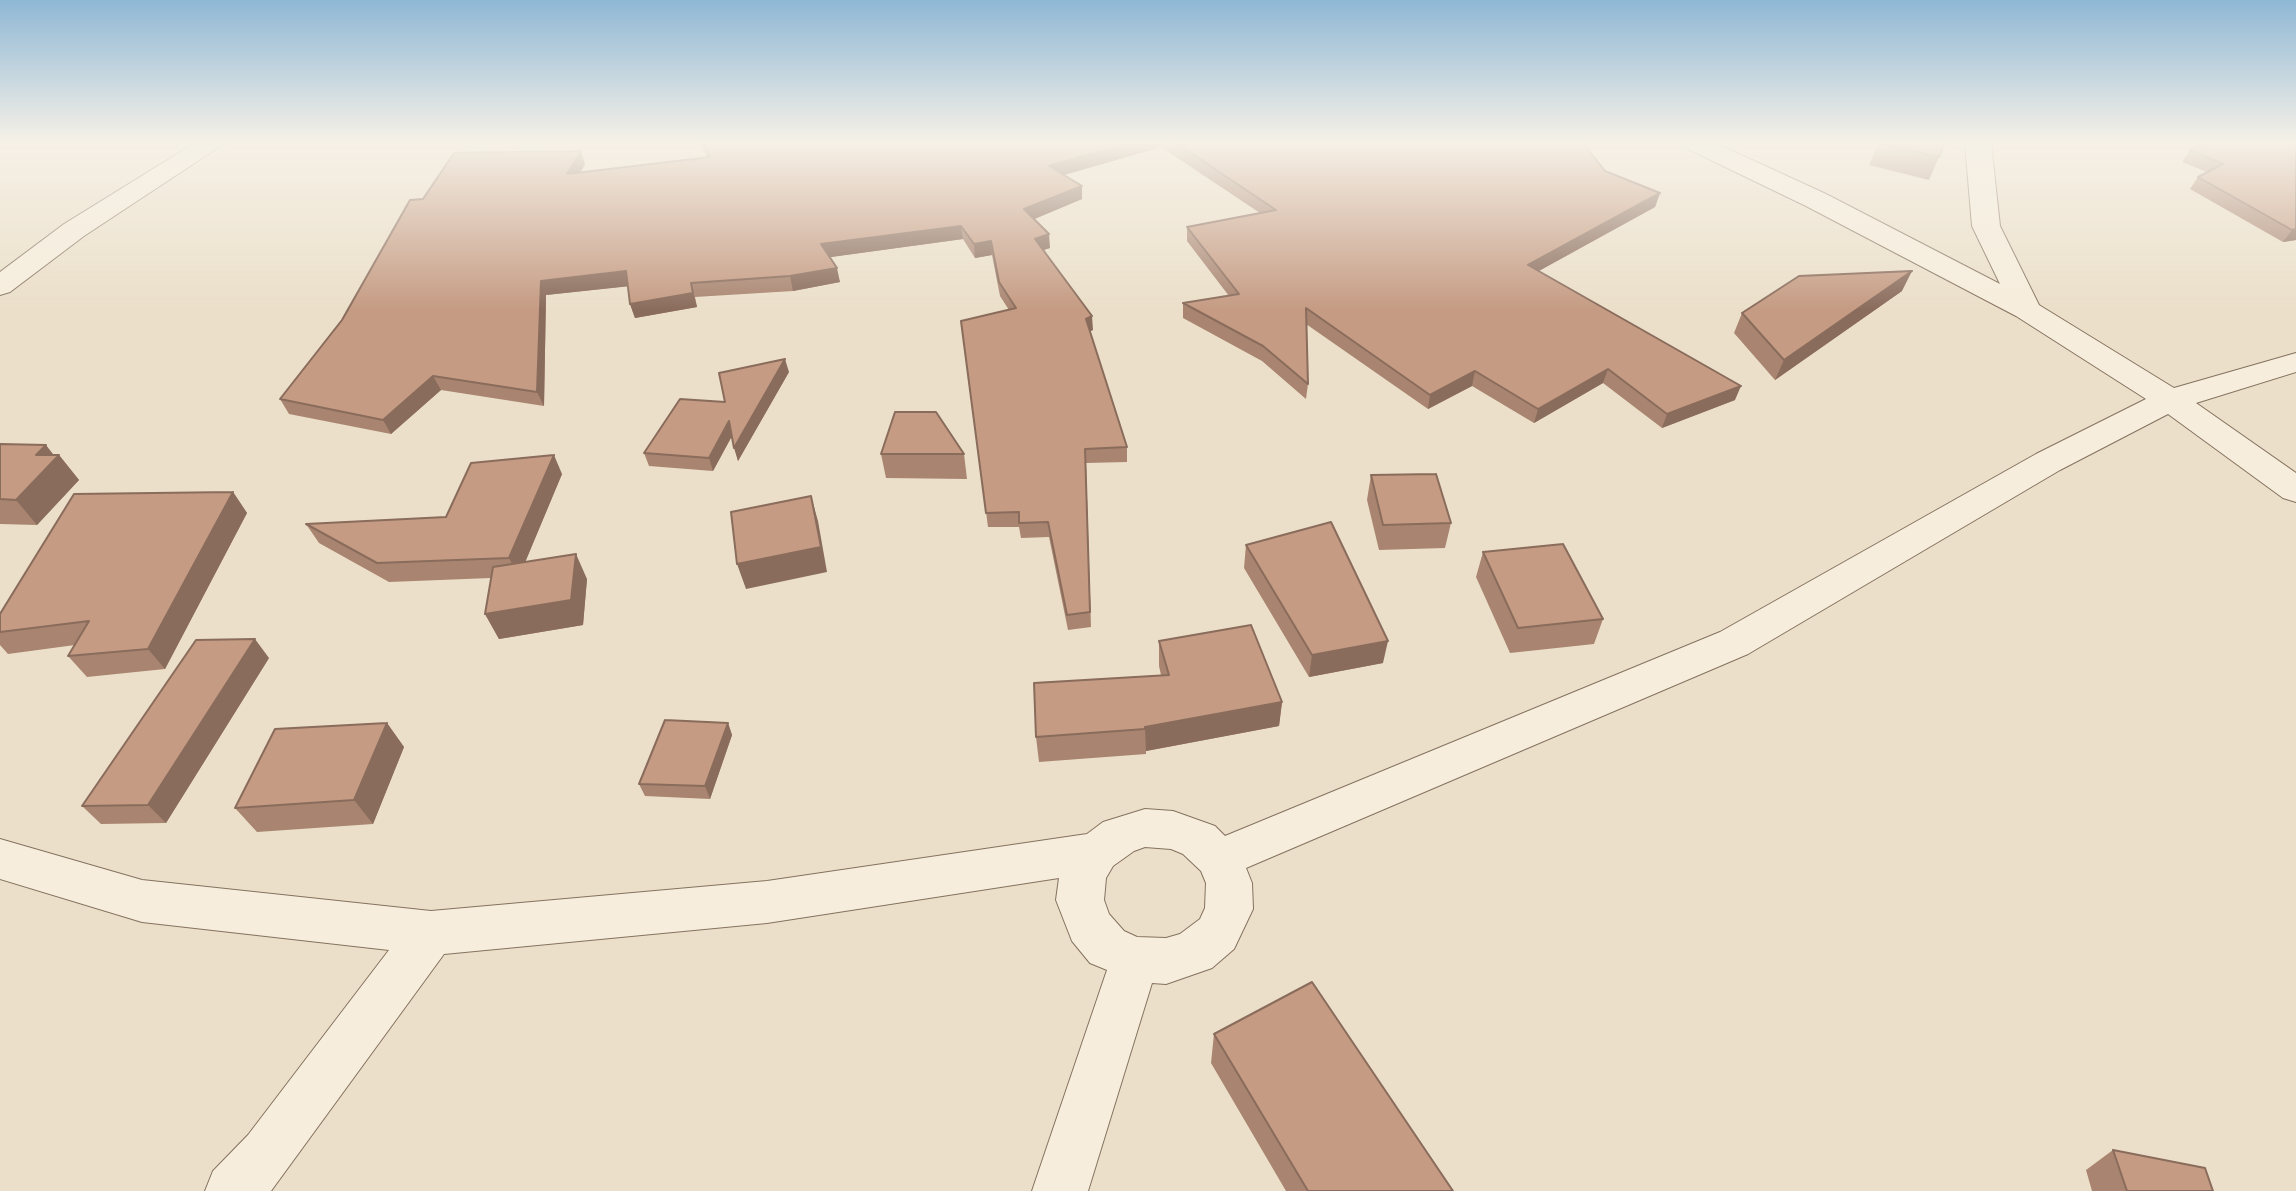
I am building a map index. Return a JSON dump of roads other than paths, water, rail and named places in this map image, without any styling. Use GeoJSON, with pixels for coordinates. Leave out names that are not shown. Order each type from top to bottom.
{"type":"FeatureCollection","features":[{"type":"Feature","properties":{"kind":"street"},"geometry":{"type":"LineString","coordinates":[[0,286],[74,230],[124,199]]}},
{"type":"Feature","properties":{"kind":"street"},"geometry":{"type":"LineString","coordinates":[[1811,199],[2027,310],[2170,400],[2296,490]]}},
{"type":"Feature","properties":{"kind":"street"},"geometry":{"type":"LineString","coordinates":[[1983,199],[1986,226],[2027,310]]}},
{"type":"Feature","properties":{"kind":"street"},"geometry":{"type":"LineString","coordinates":[[1219,859],[1734,643],[2048,462],[2170,400],[2296,362]]}},
{"type":"Feature","properties":{"kind":"street"},"geometry":{"type":"LineString","coordinates":[[1145,828],[1173,830],[1199,840],[1219,859],[1229,883],[1229,909],[1217,934],[1195,952],[1166,961],[1135,959],[1107,947],[1089,926],[1080,900],[1083,875],[1097,852],[1119,836],[1145,828]]}},
{"type":"Feature","properties":{"kind":"street"},"geometry":{"type":"LineString","coordinates":[[0,859],[142,901],[430,933],[767,902],[1097,852]]}},
{"type":"Feature","properties":{"kind":"street"},"geometry":{"type":"LineString","coordinates":[[233,1191],[267,1154],[430,933]]}},
{"type":"Feature","properties":{"kind":"street"},"geometry":{"type":"LineString","coordinates":[[1060,1191],[1135,959]]}}]}
